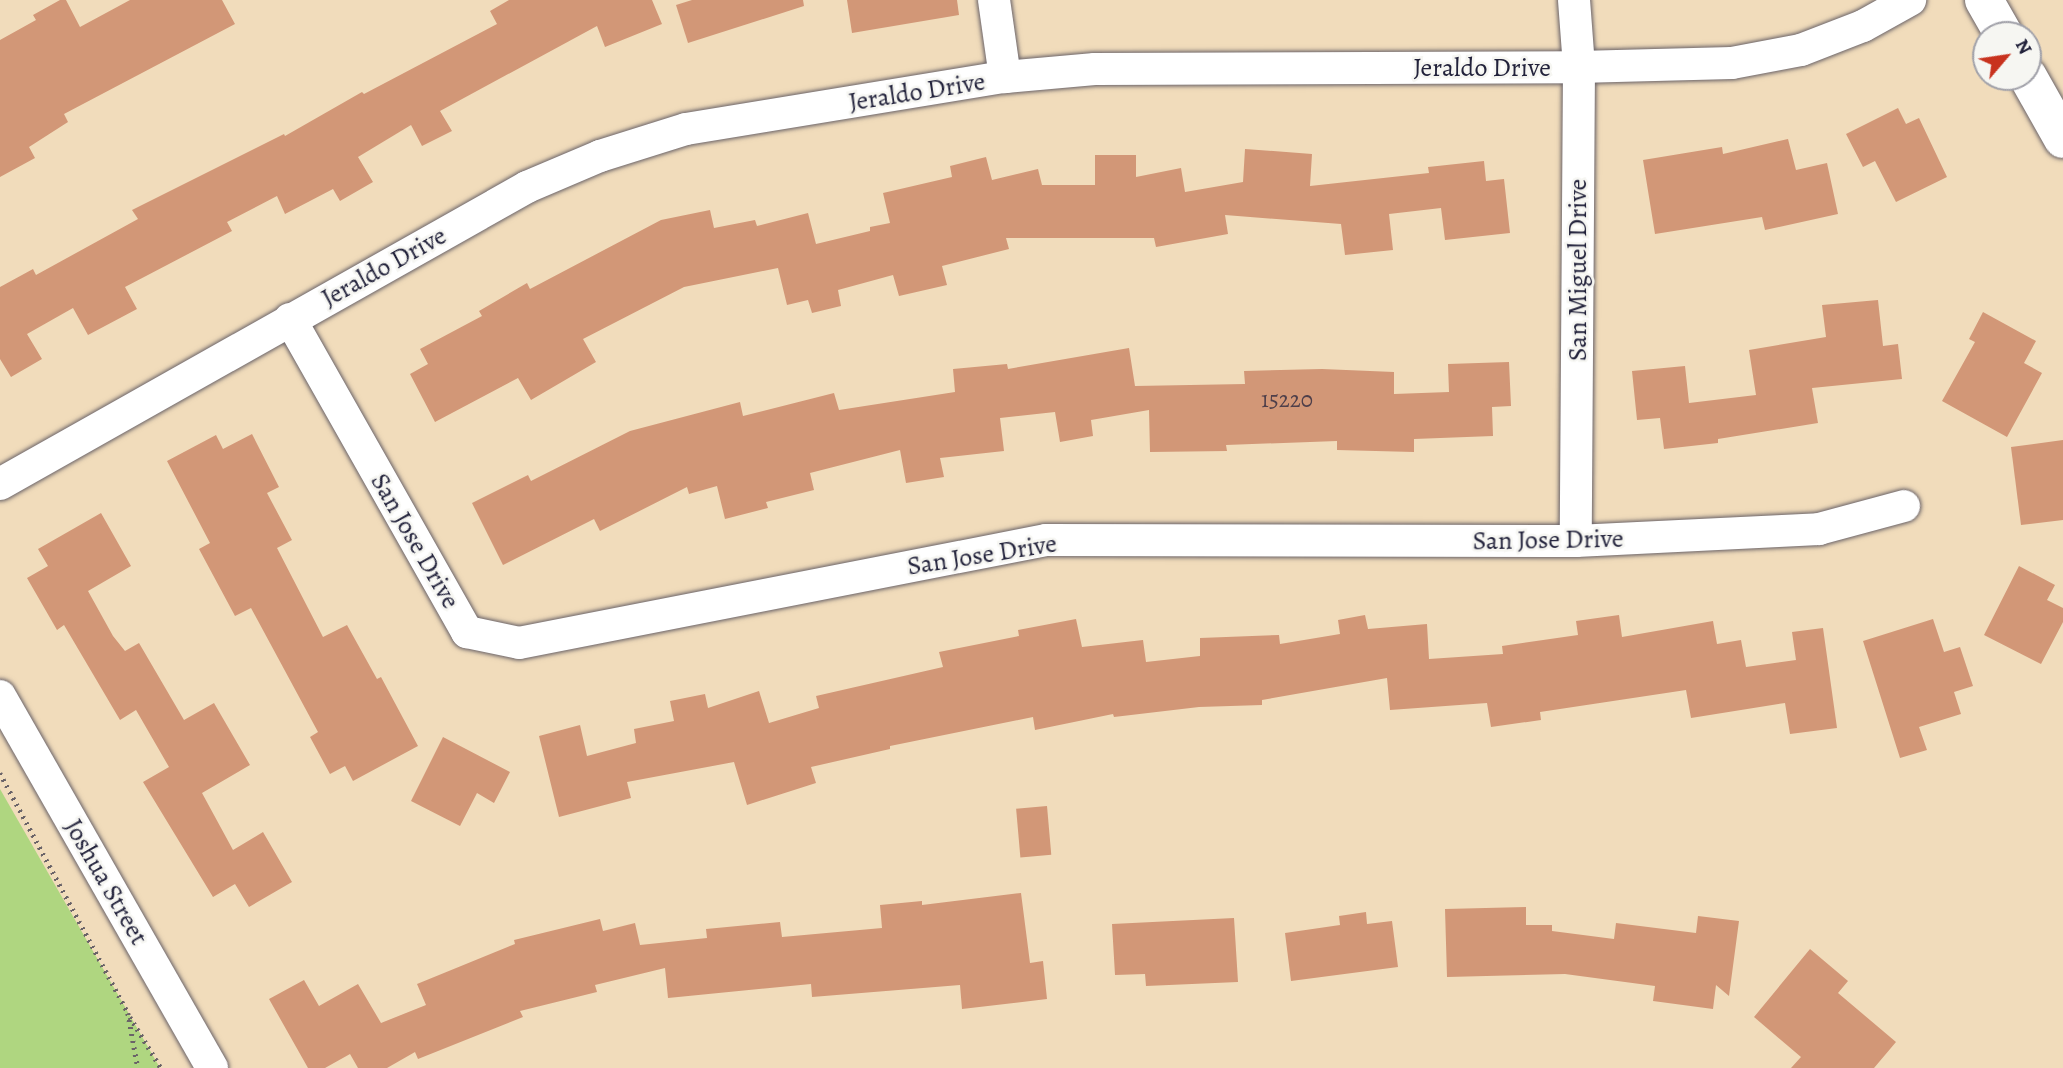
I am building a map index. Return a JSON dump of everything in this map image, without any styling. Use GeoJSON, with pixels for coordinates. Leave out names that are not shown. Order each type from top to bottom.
{"type":"FeatureCollection","features":[{"type":"Feature","properties":{"kind":"main road"},"geometry":{"type":"LineString","coordinates":[[1983,0],[1996,21]]}},
{"type":"Feature","properties":{"kind":"main road"},"geometry":{"type":"LineString","coordinates":[[2036,91],[2063,139]]}},
{"type":"Feature","properties":{"kind":"street"},"geometry":{"type":"LineString","coordinates":[[994,0],[1005,77]]}},
{"type":"Feature","properties":{"kind":"street","name":"San Miguel Drive"},"geometry":{"type":"LineString","coordinates":[[1574,0],[1579,67],[1576,541]]}},
{"type":"Feature","properties":{"kind":"street","name":"Jeraldo Drive"},"geometry":{"type":"LineString","coordinates":[[0,484],[527,187],[600,156],[686,129],[1005,77],[1095,69],[1732,64],[1801,50],[1863,26],[1910,0]]}},
{"type":"Feature","properties":{"kind":"street","name":"San Jose Drive"},"geometry":{"type":"LineString","coordinates":[[290,320],[467,632],[519,643],[1046,540],[1576,541],[1819,529],[1903,506]]}},
{"type":"Feature","properties":{"kind":"street","name":"Joshua Street"},"geometry":{"type":"LineString","coordinates":[[0,696],[212,1068]]}},
{"type":"Feature","properties":{"kind":"path"},"geometry":{"type":"LineString","coordinates":[[0,773],[128,1013],[161,1068]]}},
{"type":"Feature","properties":{"kind":"path"},"geometry":{"type":"LineString","coordinates":[[128,1013],[138,1068]]}},
{"type":"Feature","properties":{"kind":"green space"},"geometry":{"type":"Polygon","coordinates":[[[0,789],[160,1068],[0,1068],[0,789]]]}},
{"type":"Feature","properties":{"kind":"building"},"geometry":{"type":"Polygon","coordinates":[[[60,0],[66,0],[80,27],[130,0],[222,0],[235,24],[64,114],[68,122],[29,147],[35,158],[0,177],[0,40],[36,20],[33,15],[60,0]]]}},
{"type":"Feature","properties":{"kind":"building"},"geometry":{"type":"Polygon","coordinates":[[[509,0],[652,0],[662,24],[605,47],[597,26],[440,111],[452,131],[422,146],[411,125],[358,157],[373,182],[340,201],[333,189],[285,214],[277,196],[227,222],[232,231],[125,287],[137,309],[88,335],[73,308],[27,334],[42,359],[11,377],[0,359],[0,287],[33,269],[36,275],[138,219],[132,210],[284,134],[285,136],[362,92],[364,94],[497,24],[490,11],[509,0]]]}},
{"type":"Feature","properties":{"kind":"building"},"geometry":{"type":"Polygon","coordinates":[[[692,0],[803,0],[804,6],[688,43],[676,5],[692,0]]]}},
{"type":"Feature","properties":{"kind":"building"},"geometry":{"type":"Polygon","coordinates":[[[847,0],[957,0],[959,15],[852,33],[847,0]]]}},
{"type":"Feature","properties":{"kind":"building"},"geometry":{"type":"Polygon","coordinates":[[[1898,108],[1906,124],[1919,118],[1947,177],[1896,202],[1875,161],[1863,167],[1846,134],[1898,108]]]}},
{"type":"Feature","properties":{"kind":"building"},"geometry":{"type":"Polygon","coordinates":[[[1788,139],[1796,170],[1827,163],[1838,214],[1765,230],[1762,217],[1655,234],[1643,160],[1722,147],[1723,154],[1788,139]]]}},
{"type":"Feature","properties":{"kind":"building"},"geometry":{"type":"Polygon","coordinates":[[[1245,149],[1312,154],[1310,186],[1429,173],[1428,167],[1484,161],[1486,181],[1504,179],[1510,233],[1445,240],[1441,208],[1389,214],[1393,250],[1345,255],[1341,224],[1225,215],[1228,234],[1156,247],[1154,238],[1006,238],[1009,249],[942,266],[947,285],[899,296],[893,275],[838,290],[841,306],[812,313],[808,300],[787,305],[778,268],[684,287],[583,339],[596,362],[531,400],[518,378],[435,422],[410,374],[428,364],[420,349],[482,316],[479,311],[527,283],[530,289],[661,220],[710,210],[714,228],[755,220],[757,226],[808,213],[816,244],[870,231],[870,227],[890,223],[883,193],[952,177],[950,166],[986,157],[992,180],[1038,169],[1042,185],[1095,185],[1095,155],[1136,155],[1136,177],[1181,168],[1185,192],[1243,182],[1245,149]]]}},
{"type":"Feature","properties":{"kind":"building"},"geometry":{"type":"Polygon","coordinates":[[[1878,300],[1883,346],[1898,344],[1902,379],[1812,388],[1818,423],[1718,439],[1718,443],[1664,449],[1660,418],[1637,420],[1632,371],[1685,366],[1689,403],[1756,395],[1749,350],[1826,337],[1822,305],[1878,300]]]}},
{"type":"Feature","properties":{"kind":"building"},"geometry":{"type":"Polygon","coordinates":[[[1983,312],[2036,341],[2024,363],[2042,373],[2007,437],[1942,401],[1975,342],[1969,339],[1983,312]]]}},
{"type":"Feature","properties":{"kind":"building"},"geometry":{"type":"Polygon","coordinates":[[[1129,348],[1135,386],[1245,384],[1244,371],[1322,369],[1394,372],[1394,394],[1449,392],[1448,364],[1509,362],[1511,406],[1492,407],[1493,436],[1414,439],[1414,452],[1337,450],[1337,441],[1226,445],[1227,451],[1150,452],[1149,410],[1091,420],[1093,436],[1060,442],[1055,412],[1000,418],[1004,451],[940,458],[944,477],[906,483],[900,450],[810,473],[814,490],[766,502],[768,508],[725,519],[717,486],[689,494],[687,487],[600,531],[594,519],[503,565],[472,503],[528,475],[531,481],[630,431],[740,402],[743,416],[834,393],[839,410],[955,392],[953,369],[1007,364],[1008,369],[1129,348]]]}},
{"type":"Feature","properties":{"kind":"building"},"geometry":{"type":"Polygon","coordinates":[[[252,434],[279,487],[267,493],[292,540],[277,548],[323,637],[347,625],[377,679],[381,677],[418,746],[353,781],[345,766],[330,774],[310,737],[318,732],[251,608],[235,616],[199,549],[210,543],[167,461],[216,435],[223,449],[252,434]]]}},
{"type":"Feature","properties":{"kind":"building"},"geometry":{"type":"Polygon","coordinates":[[[2063,440],[2063,520],[2021,525],[2011,447],[2063,440]]]}},
{"type":"Feature","properties":{"kind":"building"},"geometry":{"type":"Polygon","coordinates":[[[101,513],[131,566],[88,591],[113,636],[125,651],[139,643],[184,720],[214,703],[250,765],[202,793],[233,850],[263,832],[292,882],[249,907],[235,884],[213,897],[143,782],[169,767],[136,710],[120,720],[64,625],[57,630],[27,578],[48,566],[38,549],[101,513]]]}},
{"type":"Feature","properties":{"kind":"building"},"geometry":{"type":"Polygon","coordinates":[[[2019,566],[2055,585],[2047,600],[2063,608],[2063,622],[2041,664],[1984,635],[2019,566]]]}},
{"type":"Feature","properties":{"kind":"building"},"geometry":{"type":"Polygon","coordinates":[[[1365,615],[1368,629],[1427,624],[1429,659],[1503,654],[1502,646],[1578,635],[1576,621],[1619,615],[1622,637],[1713,621],[1717,644],[1741,640],[1746,667],[1796,660],[1792,632],[1823,628],[1837,728],[1790,734],[1785,703],[1691,718],[1686,690],[1540,712],[1541,720],[1491,727],[1487,703],[1390,710],[1387,678],[1262,700],[1262,705],[1199,707],[1114,717],[1113,714],[1035,730],[1033,717],[890,746],[890,749],[811,767],[816,783],[747,805],[734,762],[627,782],[631,798],[559,817],[539,736],[580,725],[587,756],[636,743],[634,729],[674,721],[670,701],[705,694],[708,708],[759,691],[769,723],[819,708],[816,696],[943,667],[939,652],[1019,636],[1018,630],[1076,619],[1082,647],[1143,640],[1146,662],[1200,656],[1200,638],[1279,635],[1280,644],[1340,634],[1338,620],[1365,615]]]}},
{"type":"Feature","properties":{"kind":"building"},"geometry":{"type":"Polygon","coordinates":[[[1933,619],[1944,652],[1960,647],[1973,686],[1954,692],[1961,714],[1919,727],[1927,750],[1900,758],[1863,641],[1933,619]]]}},
{"type":"Feature","properties":{"kind":"building"},"geometry":{"type":"Polygon","coordinates":[[[443,737],[510,772],[494,803],[477,793],[460,826],[411,801],[443,737]]]}},
{"type":"Feature","properties":{"kind":"building"},"geometry":{"type":"Polygon","coordinates":[[[1047,806],[1051,855],[1020,858],[1016,809],[1047,806]]]}},
{"type":"Feature","properties":{"kind":"building"},"geometry":{"type":"Polygon","coordinates":[[[1021,893],[1030,963],[1043,961],[1047,999],[962,1009],[960,985],[812,997],[811,984],[668,998],[665,968],[595,985],[597,992],[520,1011],[523,1017],[418,1059],[415,1052],[387,1068],[358,1068],[350,1054],[325,1068],[308,1068],[269,999],[304,980],[319,1006],[358,984],[381,1023],[426,1005],[417,984],[515,944],[514,940],[600,919],[603,931],[635,923],[640,945],[707,938],[706,929],[780,922],[782,937],[882,928],[880,905],[922,901],[922,905],[1021,893]]]}},
{"type":"Feature","properties":{"kind":"building"},"geometry":{"type":"Polygon","coordinates":[[[1526,907],[1526,925],[1552,925],[1552,931],[1614,939],[1616,923],[1696,933],[1698,916],[1739,921],[1729,996],[1716,985],[1713,1009],[1653,1001],[1655,986],[1565,974],[1447,977],[1445,909],[1526,907]]]}},
{"type":"Feature","properties":{"kind":"building"},"geometry":{"type":"Polygon","coordinates":[[[1366,912],[1367,924],[1392,921],[1398,967],[1291,981],[1285,933],[1340,925],[1339,916],[1366,912]]]}},
{"type":"Feature","properties":{"kind":"building"},"geometry":{"type":"Polygon","coordinates":[[[1234,918],[1238,982],[1146,986],[1145,974],[1115,975],[1112,924],[1234,918]]]}},
{"type":"Feature","properties":{"kind":"building"},"geometry":{"type":"Polygon","coordinates":[[[1810,949],[1848,981],[1838,993],[1896,1042],[1874,1068],[1791,1068],[1801,1057],[1754,1017],[1810,949]]]}}]}
